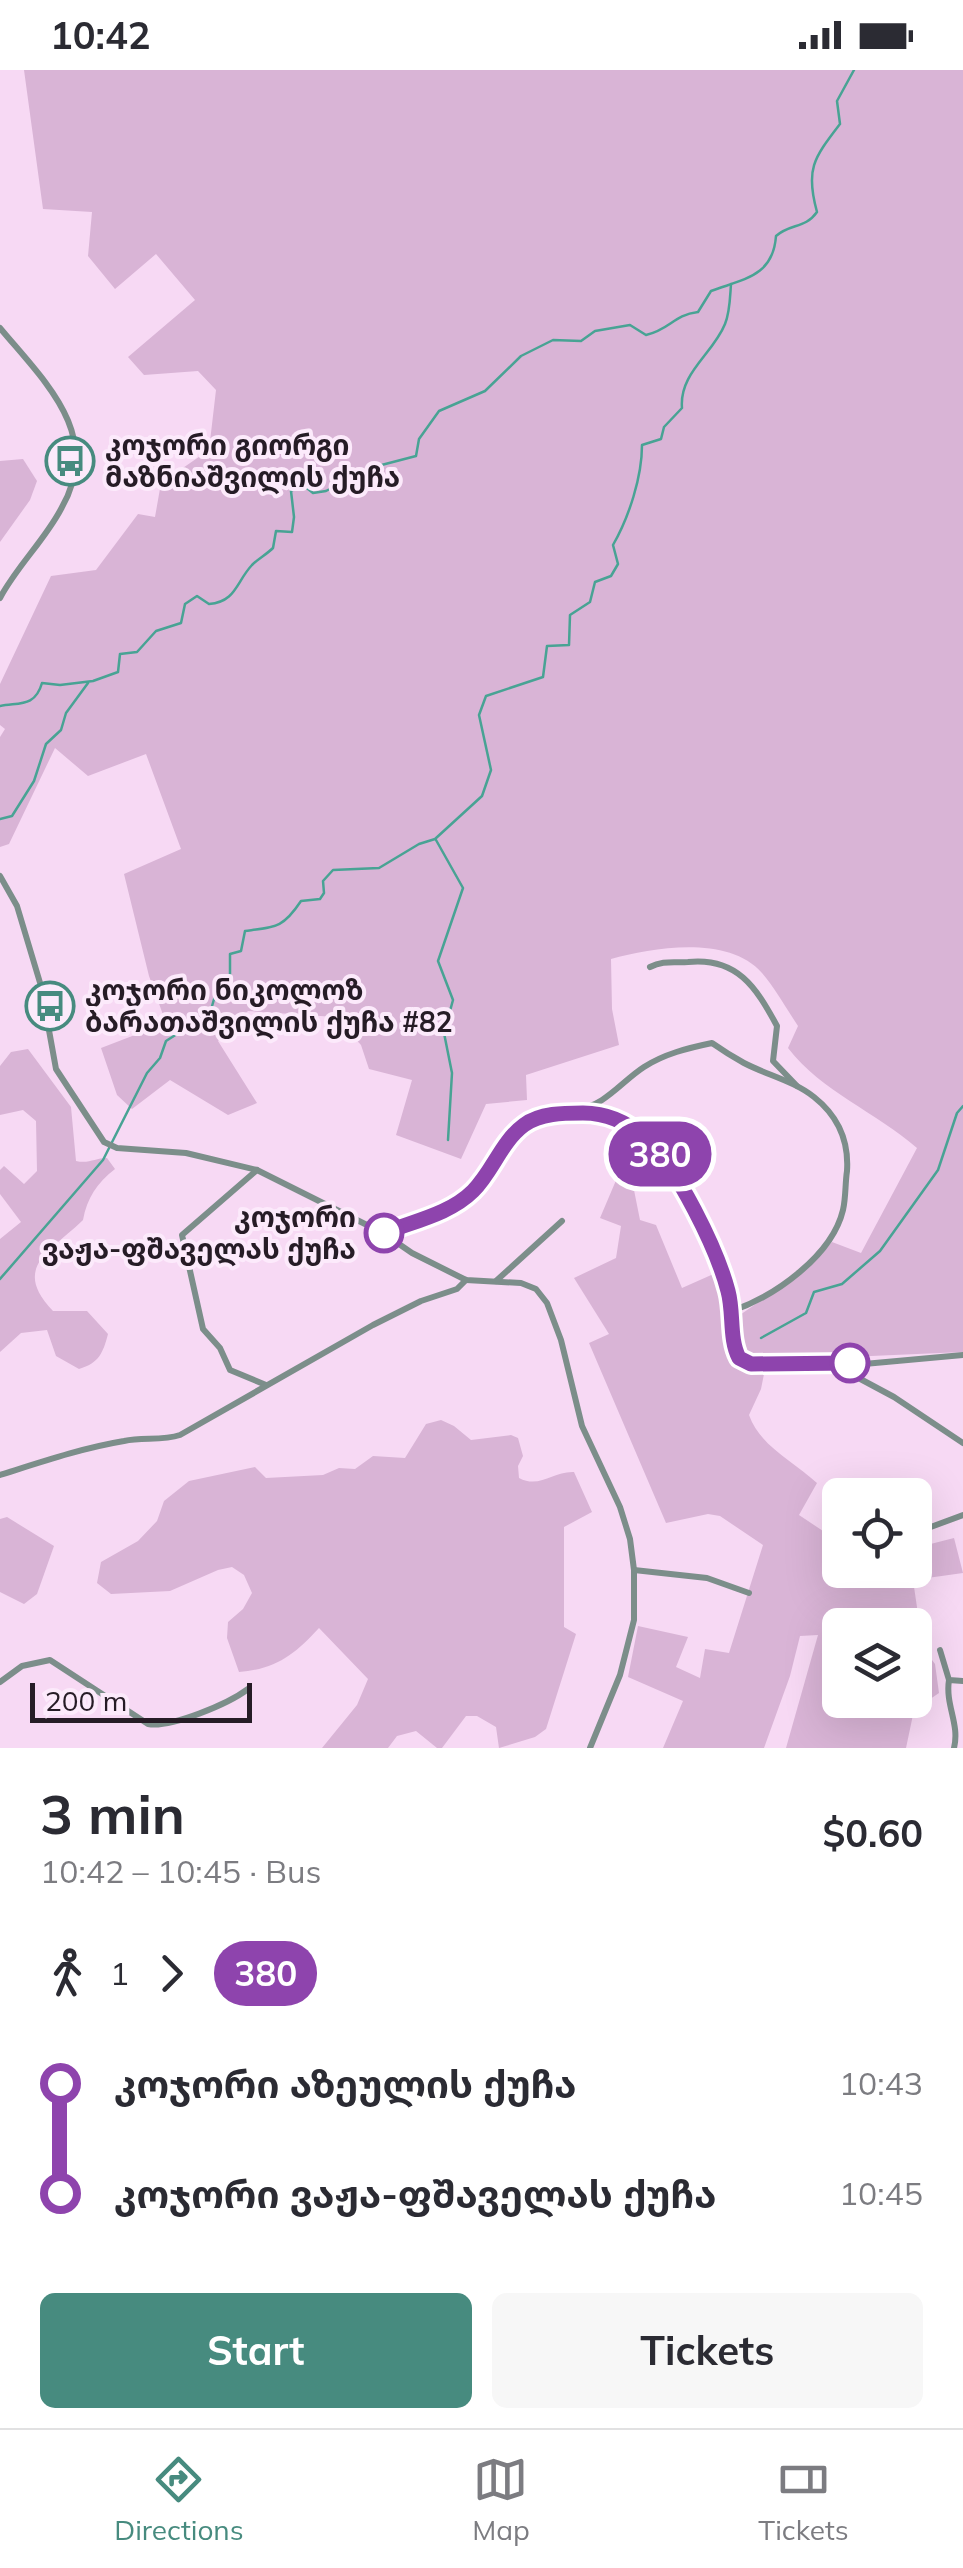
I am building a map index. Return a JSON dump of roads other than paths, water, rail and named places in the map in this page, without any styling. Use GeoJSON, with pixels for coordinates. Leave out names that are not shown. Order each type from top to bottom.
{"type":"FeatureCollection","features":[{"type":"Feature","properties":{"kind":"street"},"geometry":{"type":"LineString","coordinates":[[0,328],[64,408],[74,436],[76,460],[63,506],[0,598]]}},
{"type":"Feature","properties":{"kind":"street"},"geometry":{"type":"LineString","coordinates":[[0,876],[17,906],[36,968],[56,1069],[104,1142],[117,1148],[186,1153],[256,1170],[383,1233],[412,1253],[466,1280],[521,1283],[536,1289],[547,1303],[561,1340],[582,1426],[620,1506],[634,1570],[634,1620],[620,1674],[590,1748]]}},
{"type":"Feature","properties":{"kind":"street"},"geometry":{"type":"LineString","coordinates":[[650,967],[661,961],[704,959],[718,961],[742,975],[777,1026],[773,1061],[799,1088]]}},
{"type":"Feature","properties":{"kind":"street"},"geometry":{"type":"LineString","coordinates":[[383,1233],[451,1208],[472,1192],[528,1122],[596,1105],[646,1066],[680,1050],[712,1042],[742,1062],[815,1098],[842,1128],[848,1162],[842,1212],[833,1234],[813,1258],[753,1304],[732,1312]]}},
{"type":"Feature","properties":{"kind":"street"},"geometry":{"type":"LineString","coordinates":[[560,1114],[602,1114],[619,1120],[656,1149],[722,1272],[736,1352],[744,1362],[842,1366],[963,1355]]}},
{"type":"Feature","properties":{"kind":"street"},"geometry":{"type":"LineString","coordinates":[[256,1170],[182,1235],[203,1329],[220,1348],[230,1370],[267,1385]]}},
{"type":"Feature","properties":{"kind":"street"},"geometry":{"type":"LineString","coordinates":[[495,1282],[562,1221]]}},
{"type":"Feature","properties":{"kind":"street"},"geometry":{"type":"LineString","coordinates":[[0,1475],[66,1453],[128,1440],[174,1437],[373,1325],[420,1301],[462,1286],[466,1280]]}},
{"type":"Feature","properties":{"kind":"street"},"geometry":{"type":"LineString","coordinates":[[842,1366],[963,1443]]}},
{"type":"Feature","properties":{"kind":"street"},"geometry":{"type":"LineString","coordinates":[[932,1527],[963,1516]]}},
{"type":"Feature","properties":{"kind":"street"},"geometry":{"type":"LineString","coordinates":[[634,1570],[707,1578],[749,1592]]}},
{"type":"Feature","properties":{"kind":"street"},"geometry":{"type":"LineString","coordinates":[[940,1650],[958,1733],[954,1748]]}},
{"type":"Feature","properties":{"kind":"street"},"geometry":{"type":"LineString","coordinates":[[0,1682],[22,1666],[50,1660],[148,1724],[161,1726],[237,1697],[248,1689]]}},
{"type":"Feature","properties":{"kind":"street"},"geometry":{"type":"LineString","coordinates":[[948,1680],[963,1681]]}},
{"type":"Feature","properties":{"kind":"waterway"},"geometry":{"type":"LineString","coordinates":[[0,706],[30,700],[42,683],[93,681],[118,672],[120,654],[137,652],[156,631],[181,623],[185,604],[197,596],[209,604],[225,599],[252,565],[273,548],[276,531],[292,532],[291,491],[303,485],[313,493],[326,491],[370,468],[416,456],[419,439],[439,411],[485,391],[521,356],[553,340],[581,341],[595,331],[630,325],[646,335],[698,312],[711,291],[763,268],[774,250],[776,236],[808,221],[817,212],[812,185],[814,165],[840,124],[837,101],[854,70]]}},
{"type":"Feature","properties":{"kind":"waterway"},"geometry":{"type":"LineString","coordinates":[[0,1279],[103,1160],[166,1041],[210,1013],[217,989],[230,978],[230,954],[241,951],[245,931],[278,925],[301,901],[320,899],[323,881],[333,870],[379,868],[435,839],[482,796],[491,770],[479,715],[486,696],[543,677],[547,646],[569,645],[570,615],[590,602],[595,582],[611,576],[618,564],[613,545],[634,497],[642,445],[661,439],[664,427],[682,408],[682,396],[691,374],[725,324],[731,284]]}},
{"type":"Feature","properties":{"kind":"waterway"},"geometry":{"type":"LineString","coordinates":[[0,819],[12,816],[34,781],[46,744],[61,730],[66,713],[88,683]]}},
{"type":"Feature","properties":{"kind":"waterway"},"geometry":{"type":"LineString","coordinates":[[436,840],[463,888],[438,961],[453,1000],[444,1033],[452,1073],[448,1140]]}},
{"type":"Feature","properties":{"kind":"waterway"},"geometry":{"type":"LineString","coordinates":[[761,1338],[806,1313],[814,1292],[842,1284],[880,1251],[938,1170],[957,1113],[963,1106]]}},
{"type":"Feature","properties":{"kind":"place","name":"კოჯორი გიორგი მაზნიაშვილის ქუჩა"},"geometry":{"type":"Point","coordinates":[70,461]}},
{"type":"Feature","properties":{"kind":"place","name":"კოჯორი ნიკოლოზ ბარათაშვილის ქუჩა #82"},"geometry":{"type":"Point","coordinates":[50,1006]}},
{"type":"Feature","properties":{"kind":"place","name":"კოჯორი ვაჟა-ფშაველას ქუჩა"},"geometry":{"type":"Point","coordinates":[384,1233]}}]}
